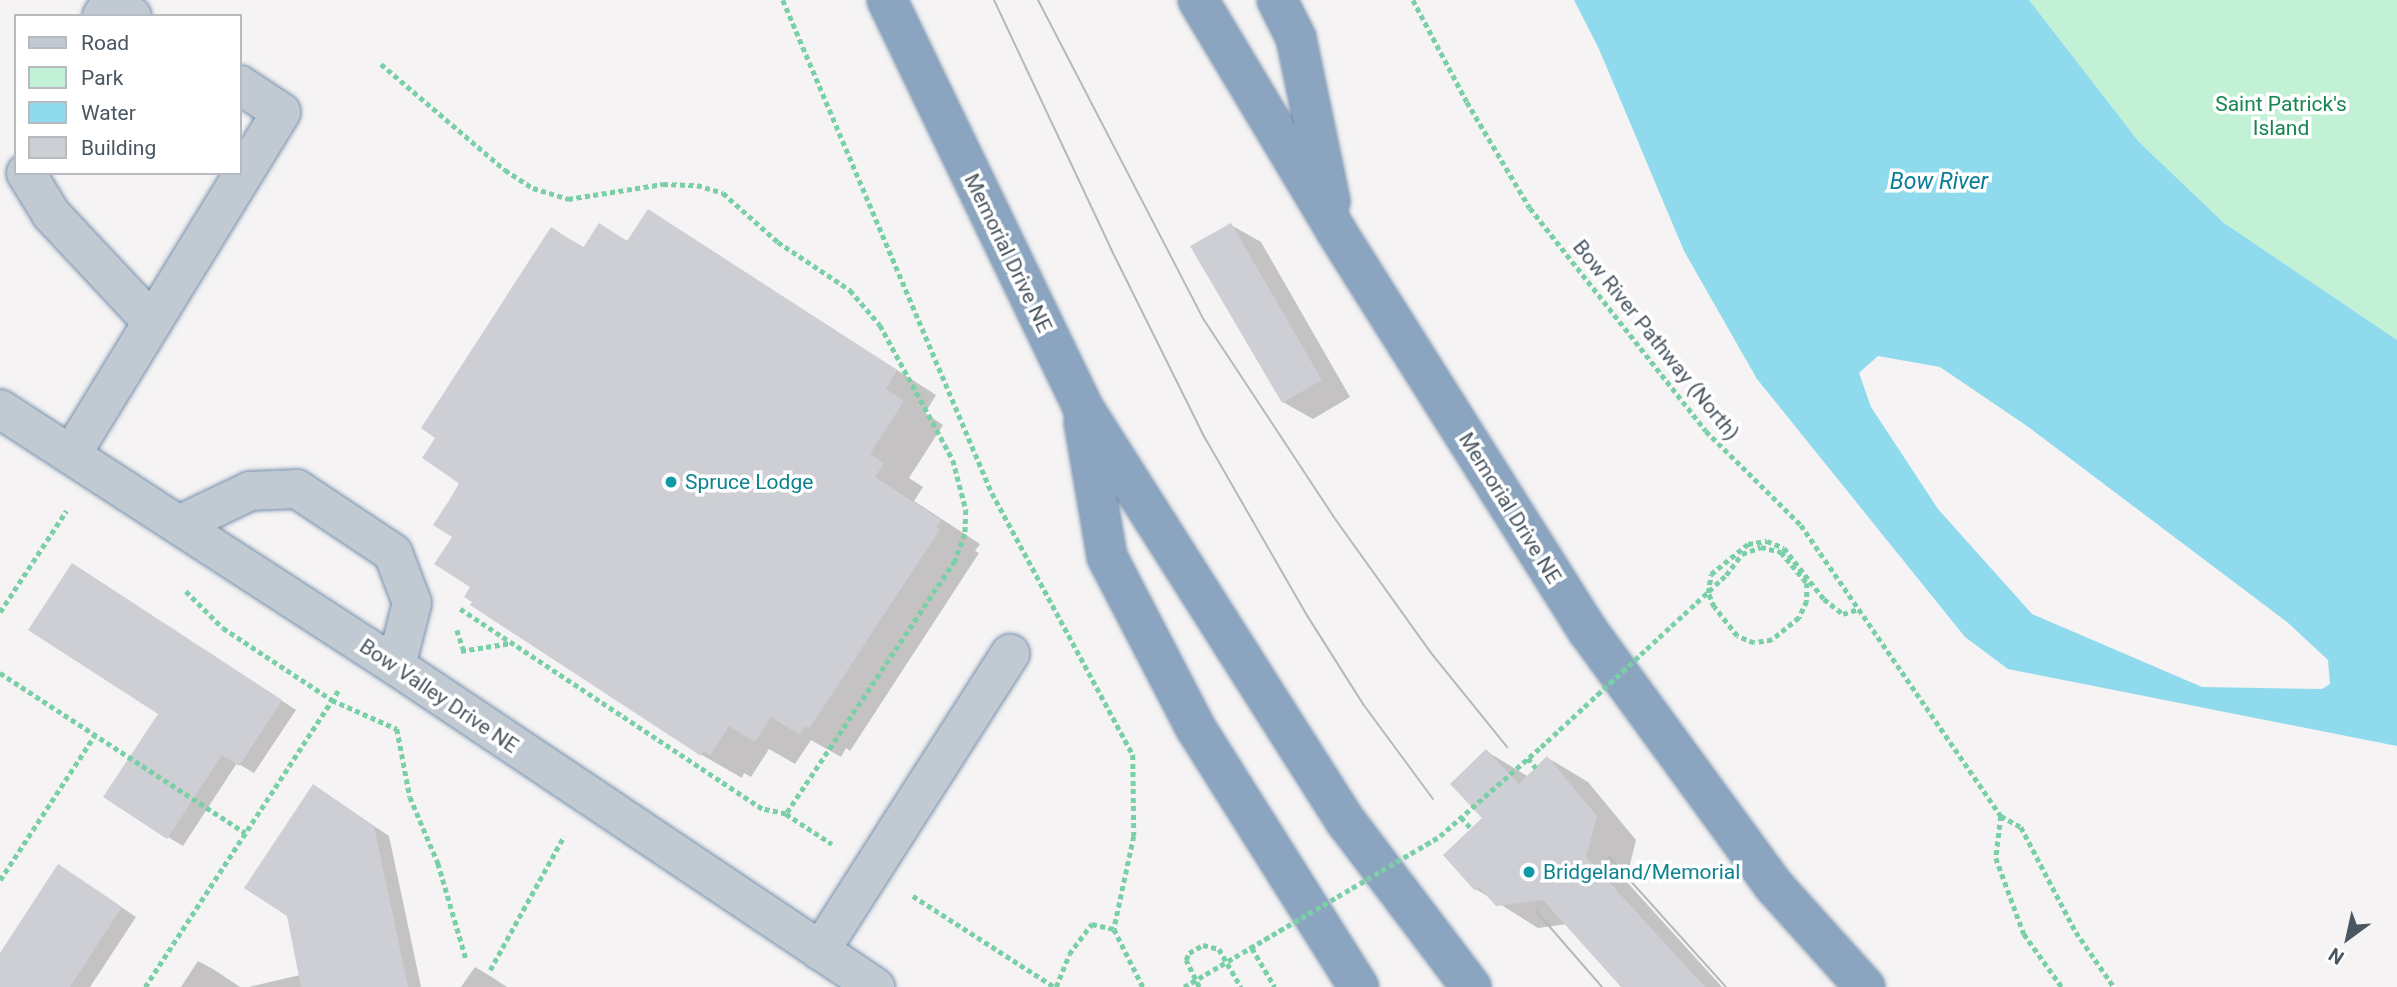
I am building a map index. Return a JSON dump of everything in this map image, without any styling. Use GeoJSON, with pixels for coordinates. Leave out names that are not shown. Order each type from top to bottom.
{"type":"FeatureCollection","features":[{"type":"Feature","properties":{"kind":"highway","name":"Memorial Drive NE"},"geometry":{"type":"LineString","coordinates":[[887,0],[1082,406],[1347,823],[1471,987]]}},
{"type":"Feature","properties":{"kind":"highway","name":"Memorial Drive NE"},"geometry":{"type":"LineString","coordinates":[[1198,0],[1336,231],[1588,631],[1774,886],[1866,987]]}},
{"type":"Feature","properties":{"kind":"highway"},"geometry":{"type":"LineString","coordinates":[[1277,0],[1296,38],[1336,231]]}},
{"type":"Feature","properties":{"kind":"highway"},"geometry":{"type":"LineString","coordinates":[[1082,406],[1107,557],[1195,727],[1359,987]]}},
{"type":"Feature","properties":{"kind":"lane"},"geometry":{"type":"LineString","coordinates":[[103,14],[111,2],[129,14]]}},
{"type":"Feature","properties":{"kind":"lane"},"geometry":{"type":"LineString","coordinates":[[82,462],[152,323],[281,112],[242,86]]}},
{"type":"Feature","properties":{"kind":"lane"},"geometry":{"type":"LineString","coordinates":[[27,175],[51,214],[152,323]]}},
{"type":"Feature","properties":{"kind":"lane","name":"Bow Valley Drive NE"},"geometry":{"type":"LineString","coordinates":[[0,409],[381,656],[875,987]]}},
{"type":"Feature","properties":{"kind":"lane"},"geometry":{"type":"LineString","coordinates":[[179,525],[250,491],[297,489],[393,553],[412,603],[381,656]]}},
{"type":"Feature","properties":{"kind":"lane"},"geometry":{"type":"LineString","coordinates":[[820,951],[1010,654]]}},
{"type":"Feature","properties":{"kind":"path"},"geometry":{"type":"LineString","coordinates":[[783,0],[992,493],[1133,755],[1134,836],[1114,929],[1143,987]]}},
{"type":"Feature","properties":{"kind":"path","name":"Bow River Pathway (North)"},"geometry":{"type":"LineString","coordinates":[[1413,0],[1467,102],[1530,208],[1706,431],[1801,526],[2001,816],[2021,827],[2076,932],[2113,987]]}},
{"type":"Feature","properties":{"kind":"path"},"geometry":{"type":"LineString","coordinates":[[381,64],[505,170],[533,188],[568,199],[663,184],[697,185],[723,193],[778,242],[821,269],[857,299],[880,325],[953,460],[966,510],[965,534],[955,561],[786,814]]}},
{"type":"Feature","properties":{"kind":"path"},"geometry":{"type":"LineString","coordinates":[[0,612],[82,462]]}},
{"type":"Feature","properties":{"kind":"path"},"geometry":{"type":"LineString","coordinates":[[1184,987],[1440,836],[1541,747],[1726,575],[1742,554],[1762,547],[1781,552],[1807,583],[1807,601],[1799,618],[1772,640],[1754,643],[1738,636],[1714,607],[1708,593],[1711,574],[1748,544],[1767,541],[1784,548],[1824,599],[1843,614],[1858,609]]}},
{"type":"Feature","properties":{"kind":"path"},"geometry":{"type":"LineString","coordinates":[[180,584],[223,628],[332,700],[397,729],[410,797],[438,863],[466,959]]}},
{"type":"Feature","properties":{"kind":"path"},"geometry":{"type":"LineString","coordinates":[[450,602],[762,809],[786,814],[1056,987],[1069,954],[1092,924],[1114,929]]}},
{"type":"Feature","properties":{"kind":"path"},"geometry":{"type":"LineString","coordinates":[[145,987],[332,700],[381,656]]}},
{"type":"Feature","properties":{"kind":"path"},"geometry":{"type":"LineString","coordinates":[[0,673],[245,834]]}},
{"type":"Feature","properties":{"kind":"path"},"geometry":{"type":"LineString","coordinates":[[0,880],[95,735]]}},
{"type":"Feature","properties":{"kind":"path"},"geometry":{"type":"LineString","coordinates":[[1528,758],[1536,768]]}},
{"type":"Feature","properties":{"kind":"path"},"geometry":{"type":"LineString","coordinates":[[490,970],[587,795]]}},
{"type":"Feature","properties":{"kind":"path"},"geometry":{"type":"LineString","coordinates":[[2001,816],[1996,858],[2024,934],[2062,987]]}},
{"type":"Feature","properties":{"kind":"path"},"geometry":{"type":"LineString","coordinates":[[1461,817],[1471,828]]}},
{"type":"Feature","properties":{"kind":"path"},"geometry":{"type":"LineString","coordinates":[[1199,987],[1186,960],[1189,953],[1203,945],[1219,950],[1241,987]]}},
{"type":"Feature","properties":{"kind":"path"},"geometry":{"type":"LineString","coordinates":[[1252,948],[1275,987]]}},
{"type":"Feature","properties":{"kind":"green space","name":"Saint Patrick's Island"},"geometry":{"type":"Polygon","coordinates":[[[2029,0],[2397,0],[2397,340],[2224,223],[2139,142],[2029,0]]]}},
{"type":"Feature","properties":{"kind":"water","name":"Bow River"},"geometry":{"type":"Polygon","coordinates":[[[1574,0],[2029,0],[2139,142],[2224,223],[2397,340],[2397,746],[2008,669],[1965,637],[1757,379],[1684,251],[1599,49],[1574,0]],[[1878,356],[1859,373],[1871,407],[1938,509],[2032,614],[2202,687],[2322,689],[2330,684],[2328,660],[2287,622],[2027,426],[1940,367],[1878,356]]]}},
{"type":"Feature","properties":{"kind":"building","name":"Spruce Lodge"},"geometry":{"type":"Polygon","coordinates":[[[648,209],[897,370],[886,389],[904,401],[870,454],[884,463],[875,477],[941,520],[936,527],[940,529],[809,729],[805,726],[800,735],[771,717],[755,742],[729,726],[710,756],[704,751],[701,756],[470,605],[472,602],[464,597],[470,587],[434,564],[452,537],[433,525],[460,484],[422,458],[435,438],[421,428],[551,227],[583,248],[599,223],[627,241],[648,209]]]}},
{"type":"Feature","properties":{"kind":"building"},"geometry":{"type":"Polygon","coordinates":[[[1231,223],[1322,380],[1282,403],[1190,246],[1231,223]]]}},
{"type":"Feature","properties":{"kind":"building"},"geometry":{"type":"Polygon","coordinates":[[[72,563],[282,700],[239,766],[222,755],[167,839],[103,797],[158,714],[28,630],[72,563]]]}},
{"type":"Feature","properties":{"kind":"building","name":"Bridgeland/Memorial"},"geometry":{"type":"Polygon","coordinates":[[[1486,749],[1519,784],[1547,756],[1597,816],[1586,857],[1705,987],[1621,987],[1543,900],[1496,906],[1479,887],[1475,891],[1443,855],[1482,818],[1450,784],[1486,749]]]}},
{"type":"Feature","properties":{"kind":"building"},"geometry":{"type":"Polygon","coordinates":[[[313,784],[374,826],[408,987],[301,987],[287,916],[244,888],[313,784]]]}},
{"type":"Feature","properties":{"kind":"building"},"geometry":{"type":"Polygon","coordinates":[[[58,864],[122,907],[70,987],[0,987],[0,953],[58,864]]]}},
{"type":"Feature","properties":{"kind":"tram line"},"geometry":{"type":"LineString","coordinates":[[994,0],[1111,249],[1205,438],[1308,617],[1363,704],[1433,799]]}},
{"type":"Feature","properties":{"kind":"tram line"},"geometry":{"type":"LineString","coordinates":[[1038,0],[1204,320],[1333,516],[1431,653],[1507,747]]}},
{"type":"Feature","properties":{"kind":"tram line"},"geometry":{"type":"LineString","coordinates":[[1609,857],[1726,987]]}},
{"type":"Feature","properties":{"kind":"tram line"},"geometry":{"type":"LineString","coordinates":[[1536,911],[1602,987]]}},
{"type":"Feature","properties":{"kind":"place","name":"Spruce Lodge"},"geometry":{"type":"Point","coordinates":[671,482]}},
{"type":"Feature","properties":{"kind":"place","name":"Bridgeland/Memorial"},"geometry":{"type":"Point","coordinates":[1529,872]}}]}
